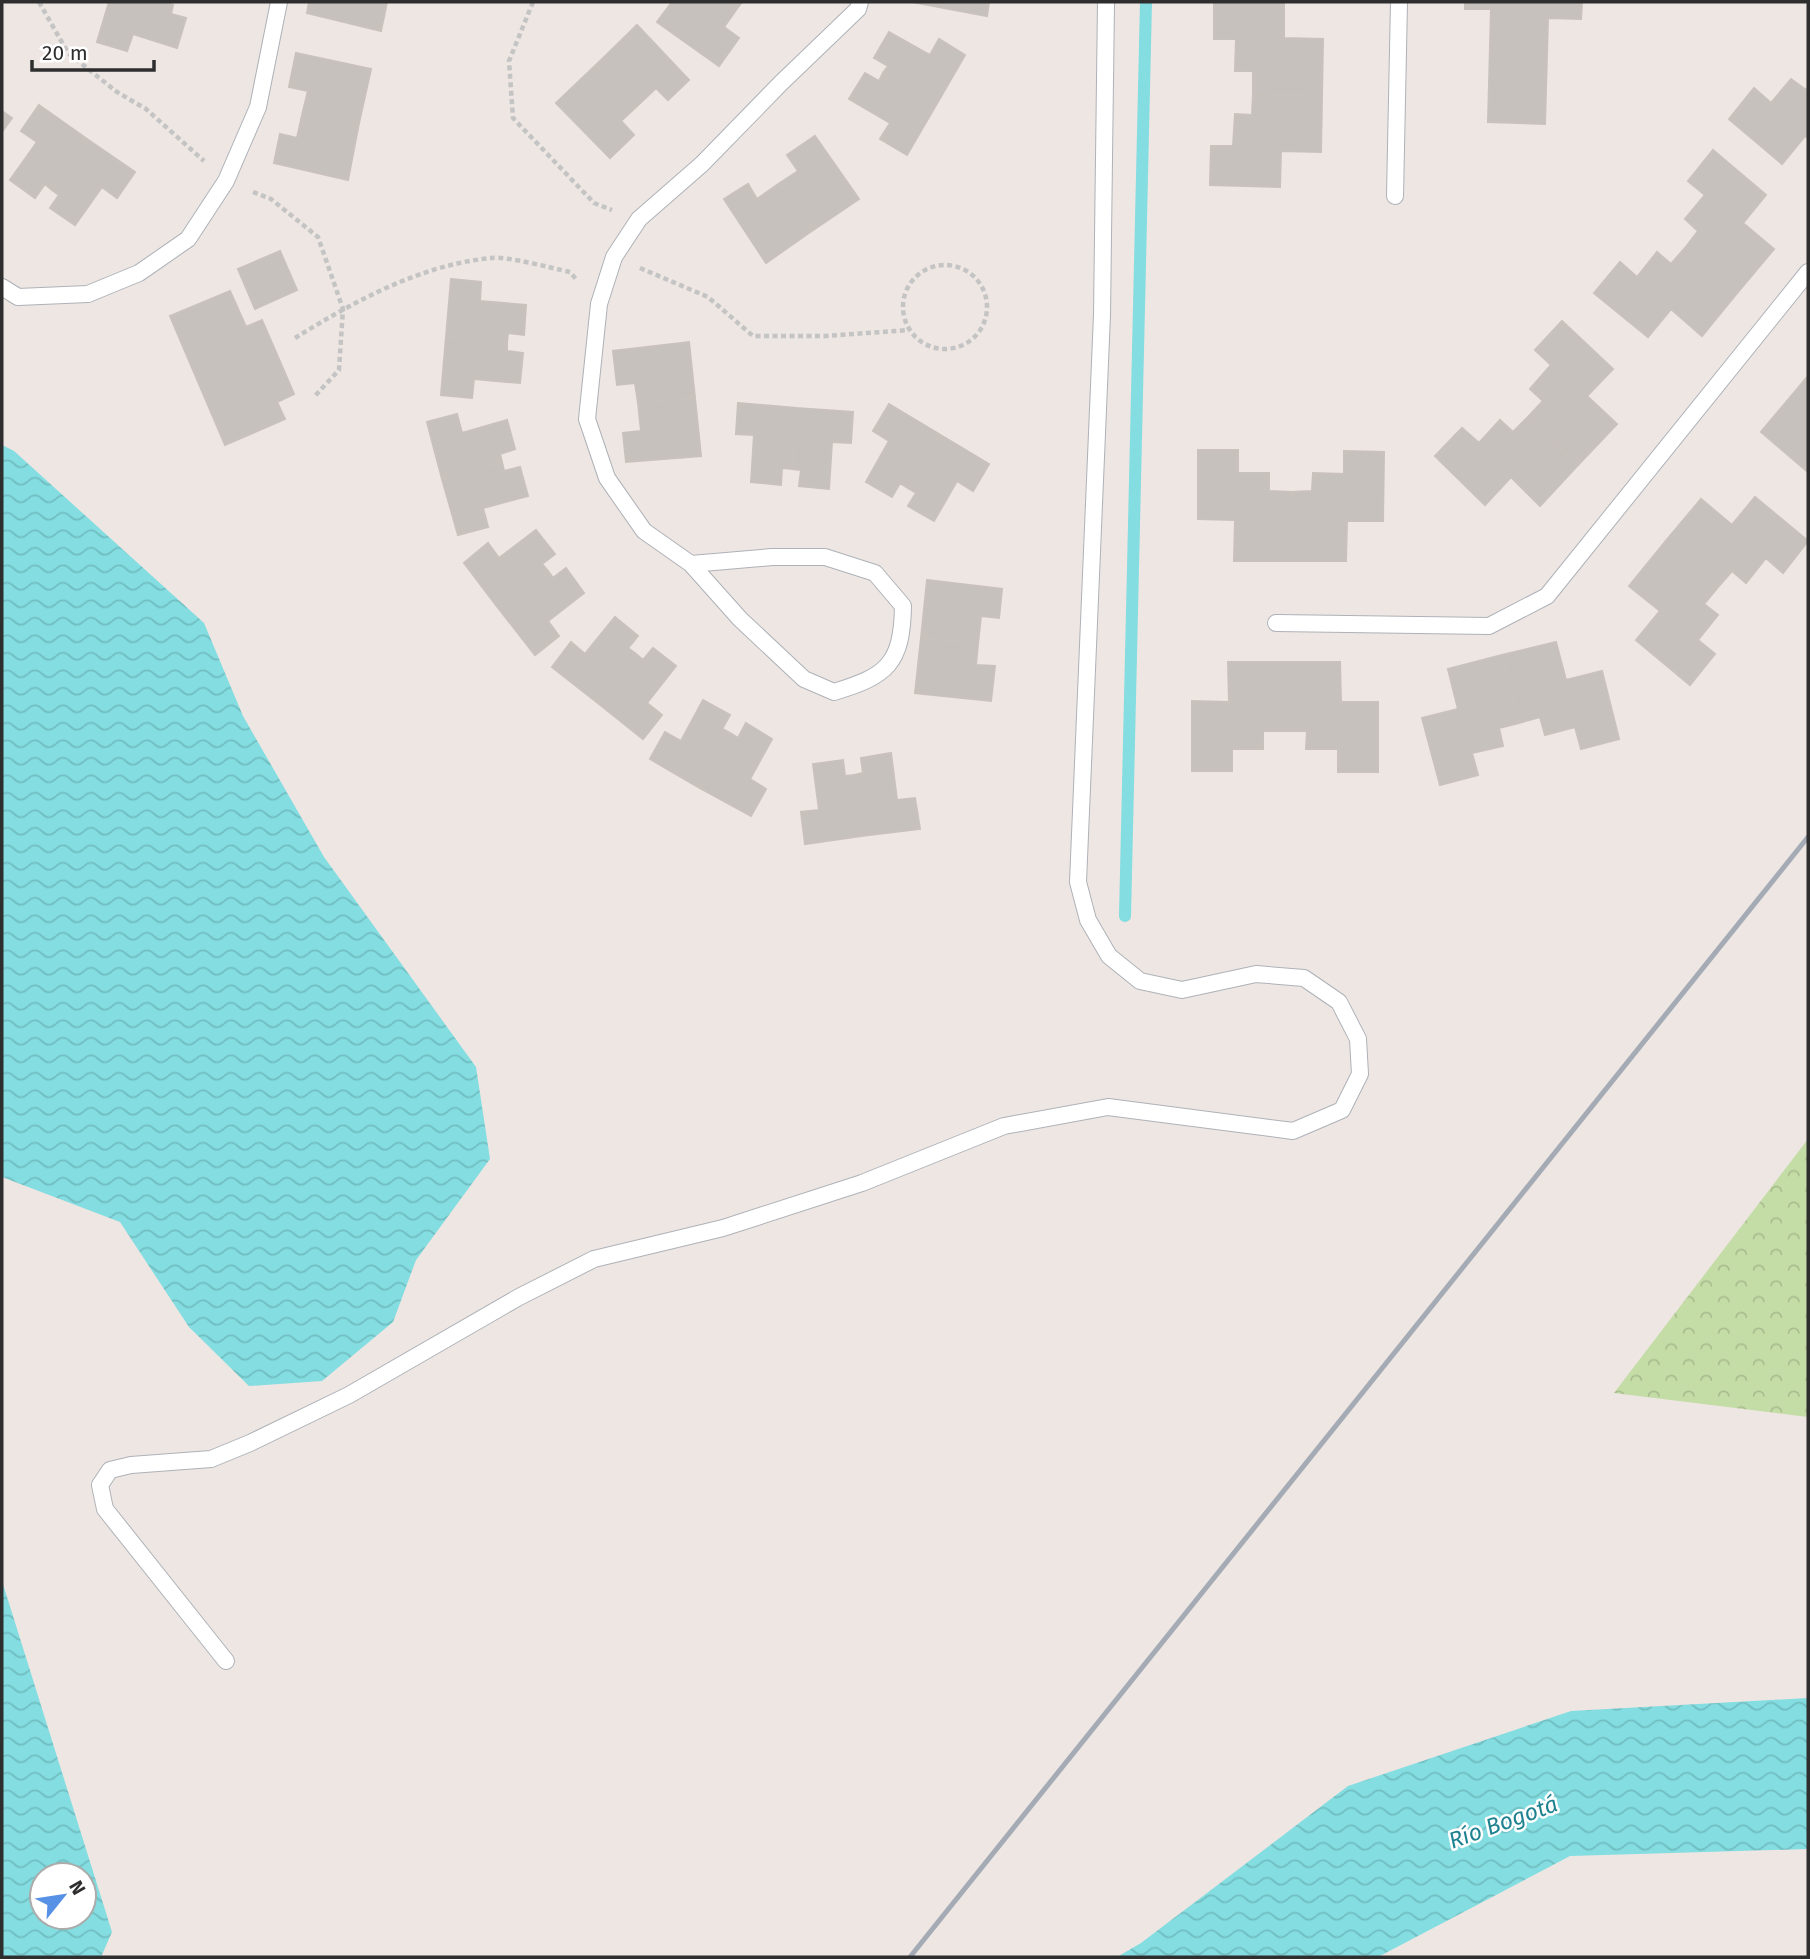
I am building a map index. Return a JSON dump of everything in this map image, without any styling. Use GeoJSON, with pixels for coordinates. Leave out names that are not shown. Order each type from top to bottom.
{"type":"FeatureCollection","features":[{"type":"Feature","properties":{"kind":"lane"},"geometry":{"type":"LineString","coordinates":[[2,287],[18,297],[88,294],[139,273],[188,239],[226,181],[258,107],[279,2]]}},
{"type":"Feature","properties":{"kind":"lane"},"geometry":{"type":"LineString","coordinates":[[691,564],[772,557],[825,557],[876,573],[903,606],[903,632],[891,664],[865,682],[834,692],[804,679],[740,619],[691,564],[644,531],[607,478],[587,419],[599,304],[614,257],[639,219],[702,164],[858,9],[860,2]]}},
{"type":"Feature","properties":{"kind":"lane"},"geometry":{"type":"LineString","coordinates":[[226,1661],[106,1509],[100,1485],[110,1470],[131,1465],[211,1459],[349,1395],[519,1297],[594,1259],[723,1228],[862,1183],[1004,1126],[1108,1107],[1293,1131],[1342,1110],[1360,1074],[1358,1039],[1339,1002],[1304,978],[1256,974],[1182,990],[1140,981],[1109,956],[1088,920],[1078,882],[1102,315],[1106,2]]}},
{"type":"Feature","properties":{"kind":"lane"},"geometry":{"type":"LineString","coordinates":[[1395,196],[1399,2]]}},
{"type":"Feature","properties":{"kind":"lane"},"geometry":{"type":"LineString","coordinates":[[1276,623],[1489,626],[1547,596],[1808,272]]}},
{"type":"Feature","properties":{"kind":"path"},"geometry":{"type":"LineString","coordinates":[[533,2],[509,61],[513,118],[594,203],[639,219]]}},
{"type":"Feature","properties":{"kind":"path"},"geometry":{"type":"LineString","coordinates":[[295,338],[343,309],[418,274],[494,257],[570,272],[599,304]]}},
{"type":"Feature","properties":{"kind":"path"},"geometry":{"type":"LineString","coordinates":[[614,257],[708,297],[752,336],[826,336],[909,330],[932,347],[946,349],[961,346],[974,338],[987,313],[982,286],[963,268],[938,264],[926,268],[915,275],[902,301],[903,316],[909,330]]}},
{"type":"Feature","properties":{"kind":"green space"},"geometry":{"type":"Polygon","coordinates":[[[1808,1139],[1808,1417],[1614,1393],[1808,1139]]]}},
{"type":"Feature","properties":{"kind":"water"},"geometry":{"type":"Polygon","coordinates":[[[2,445],[14,451],[204,623],[243,716],[324,857],[476,1067],[490,1159],[416,1260],[393,1322],[322,1381],[249,1386],[189,1327],[120,1222],[2,1177],[2,445]]]}},
{"type":"Feature","properties":{"kind":"water"},"geometry":{"type":"Polygon","coordinates":[[[2,1581],[90,1861],[28,1861],[28,1931],[98,1931],[98,1887],[112,1932],[101,1957],[2,1957],[2,1581]]]}},
{"type":"Feature","properties":{"kind":"water","name":"Río Bogotá"},"geometry":{"type":"Polygon","coordinates":[[[1808,1698],[1808,1849],[1570,1856],[1378,1957],[1117,1957],[1141,1943],[1348,1786],[1571,1711],[1808,1698]]]}},
{"type":"Feature","properties":{"kind":"building"},"geometry":{"type":"Polygon","coordinates":[[[109,2],[164,2],[173,5],[171,14],[186,18],[177,48],[133,34],[127,51],[97,42],[109,2]]]}},
{"type":"Feature","properties":{"kind":"building"},"geometry":{"type":"Polygon","coordinates":[[[309,2],[387,2],[381,31],[307,13],[309,2]]]}},
{"type":"Feature","properties":{"kind":"building"},"geometry":{"type":"Polygon","coordinates":[[[672,2],[724,2],[736,10],[724,27],[739,38],[719,66],[657,22],[672,2]]]}},
{"type":"Feature","properties":{"kind":"building"},"geometry":{"type":"Polygon","coordinates":[[[724,2],[742,2],[736,10],[724,2]]]}},
{"type":"Feature","properties":{"kind":"building"},"geometry":{"type":"Polygon","coordinates":[[[912,2],[989,2],[987,16],[912,2]]]}},
{"type":"Feature","properties":{"kind":"building"},"geometry":{"type":"Polygon","coordinates":[[[1214,2],[1284,2],[1284,38],[1323,39],[1322,96],[1253,94],[1253,71],[1235,71],[1236,39],[1214,39],[1214,2]]]}},
{"type":"Feature","properties":{"kind":"building"},"geometry":{"type":"Polygon","coordinates":[[[1465,2],[1582,2],[1581,19],[1548,18],[1545,124],[1488,122],[1491,9],[1465,9],[1465,2]]]}},
{"type":"Feature","properties":{"kind":"building"},"geometry":{"type":"Polygon","coordinates":[[[637,25],[689,80],[668,100],[656,88],[636,107],[596,65],[637,25]]]}},
{"type":"Feature","properties":{"kind":"building"},"geometry":{"type":"Polygon","coordinates":[[[889,32],[930,55],[939,39],[965,55],[936,105],[883,73],[888,66],[874,58],[889,32]]]}},
{"type":"Feature","properties":{"kind":"building"},"geometry":{"type":"Polygon","coordinates":[[[296,53],[371,69],[359,123],[303,111],[308,91],[289,87],[296,53]]]}},
{"type":"Feature","properties":{"kind":"building"},"geometry":{"type":"Polygon","coordinates":[[[596,65],[636,107],[621,121],[634,135],[610,158],[556,103],[596,65]]]}},
{"type":"Feature","properties":{"kind":"building"},"geometry":{"type":"Polygon","coordinates":[[[865,73],[879,81],[883,73],[936,105],[907,155],[880,139],[890,123],[849,99],[865,73]]]}},
{"type":"Feature","properties":{"kind":"building"},"geometry":{"type":"Polygon","coordinates":[[[1791,79],[1806,90],[1808,87],[1808,138],[1805,136],[1782,164],[1729,119],[1754,88],[1771,103],[1791,79]]]}},
{"type":"Feature","properties":{"kind":"building"},"geometry":{"type":"Polygon","coordinates":[[[1253,94],[1322,96],[1321,152],[1281,151],[1280,187],[1210,185],[1211,146],[1233,146],[1235,114],[1252,115],[1253,94]]]}},
{"type":"Feature","properties":{"kind":"building"},"geometry":{"type":"Polygon","coordinates":[[[39,105],[87,139],[52,190],[45,184],[35,198],[10,180],[37,142],[21,131],[39,105]]]}},
{"type":"Feature","properties":{"kind":"building"},"geometry":{"type":"Polygon","coordinates":[[[2,111],[12,118],[2,132],[2,111]]]}},
{"type":"Feature","properties":{"kind":"building"},"geometry":{"type":"Polygon","coordinates":[[[303,111],[359,123],[348,180],[274,163],[280,134],[297,138],[303,111]]]}},
{"type":"Feature","properties":{"kind":"building"},"geometry":{"type":"Polygon","coordinates":[[[815,136],[859,199],[813,230],[780,183],[798,171],[787,155],[815,136]]]}},
{"type":"Feature","properties":{"kind":"building"},"geometry":{"type":"Polygon","coordinates":[[[87,139],[135,172],[117,198],[102,187],[75,225],[50,208],[59,195],[52,190],[87,139]]]}},
{"type":"Feature","properties":{"kind":"building"},"geometry":{"type":"Polygon","coordinates":[[[1713,150],[1766,195],[1743,223],[1774,249],[1738,292],[1685,248],[1698,231],[1685,219],[1705,195],[1688,181],[1713,150]]]}},
{"type":"Feature","properties":{"kind":"building"},"geometry":{"type":"Polygon","coordinates":[[[780,183],[813,230],[766,263],[724,199],[748,184],[757,199],[780,183]]]}},
{"type":"Feature","properties":{"kind":"building"},"geometry":{"type":"Polygon","coordinates":[[[1685,248],[1738,292],[1702,336],[1671,309],[1648,337],[1594,293],[1620,262],[1637,277],[1657,252],[1671,264],[1685,248]]]}},
{"type":"Feature","properties":{"kind":"building"},"geometry":{"type":"Polygon","coordinates":[[[280,251],[297,290],[255,309],[238,269],[280,251]]]}},
{"type":"Feature","properties":{"kind":"building"},"geometry":{"type":"Polygon","coordinates":[[[451,279],[481,282],[480,301],[526,305],[524,335],[508,333],[507,342],[446,337],[451,279]]]}},
{"type":"Feature","properties":{"kind":"building"},"geometry":{"type":"Polygon","coordinates":[[[230,291],[246,327],[262,320],[294,394],[277,402],[285,419],[225,445],[170,316],[230,291]]]}},
{"type":"Feature","properties":{"kind":"building"},"geometry":{"type":"Polygon","coordinates":[[[1562,321],[1613,369],[1587,396],[1617,424],[1578,465],[1528,417],[1543,401],[1530,389],[1551,365],[1535,350],[1562,321]]]}},
{"type":"Feature","properties":{"kind":"building"},"geometry":{"type":"Polygon","coordinates":[[[446,337],[507,342],[507,351],[523,353],[520,383],[474,379],[472,398],[441,395],[446,337]]]}},
{"type":"Feature","properties":{"kind":"building"},"geometry":{"type":"Polygon","coordinates":[[[689,342],[695,398],[638,403],[635,383],[617,385],[613,351],[689,342]]]}},
{"type":"Feature","properties":{"kind":"building"},"geometry":{"type":"Polygon","coordinates":[[[1808,376],[1808,472],[1761,432],[1808,376]]]}},
{"type":"Feature","properties":{"kind":"building"},"geometry":{"type":"Polygon","coordinates":[[[695,398],[701,456],[626,462],[623,433],[641,431],[638,403],[695,398]]]}},
{"type":"Feature","properties":{"kind":"building"},"geometry":{"type":"Polygon","coordinates":[[[738,403],[796,408],[792,469],[782,468],[781,485],[751,482],[754,435],[736,434],[738,403]]]}},
{"type":"Feature","properties":{"kind":"building"},"geometry":{"type":"Polygon","coordinates":[[[889,404],[939,434],[908,488],[900,483],[892,497],[866,482],[889,441],[873,431],[889,404]]]}},
{"type":"Feature","properties":{"kind":"building"},"geometry":{"type":"Polygon","coordinates":[[[796,408],[853,412],[851,443],[832,442],[829,489],[799,486],[801,470],[792,469],[796,408]]]}},
{"type":"Feature","properties":{"kind":"building"},"geometry":{"type":"Polygon","coordinates":[[[457,414],[462,433],[507,420],[515,449],[500,454],[502,462],[442,479],[427,422],[457,414]]]}},
{"type":"Feature","properties":{"kind":"building"},"geometry":{"type":"Polygon","coordinates":[[[1528,417],[1578,465],[1540,506],[1511,477],[1485,505],[1435,456],[1462,428],[1479,443],[1500,420],[1513,432],[1528,417]]]}},
{"type":"Feature","properties":{"kind":"building"},"geometry":{"type":"Polygon","coordinates":[[[939,434],[989,464],[973,491],[957,481],[934,521],[908,506],[916,493],[908,488],[939,434]]]}},
{"type":"Feature","properties":{"kind":"building"},"geometry":{"type":"Polygon","coordinates":[[[1198,450],[1238,450],[1238,473],[1269,473],[1269,491],[1291,492],[1290,561],[1234,561],[1235,520],[1198,519],[1198,450]]]}},
{"type":"Feature","properties":{"kind":"building"},"geometry":{"type":"Polygon","coordinates":[[[1344,451],[1384,452],[1383,521],[1347,521],[1346,561],[1290,561],[1291,492],[1312,491],[1313,473],[1344,474],[1344,451]]]}},
{"type":"Feature","properties":{"kind":"building"},"geometry":{"type":"Polygon","coordinates":[[[502,462],[504,471],[520,467],[528,496],[483,508],[488,527],[458,535],[442,479],[502,462]]]}},
{"type":"Feature","properties":{"kind":"building"},"geometry":{"type":"Polygon","coordinates":[[[1755,497],[1808,541],[1783,573],[1766,558],[1746,583],[1732,571],[1718,587],[1665,542],[1701,499],[1732,525],[1755,497]]]}},
{"type":"Feature","properties":{"kind":"building"},"geometry":{"type":"Polygon","coordinates":[[[536,530],[555,554],[542,564],[548,571],[499,609],[464,563],[488,543],[499,558],[536,530]]]}},
{"type":"Feature","properties":{"kind":"building"},"geometry":{"type":"Polygon","coordinates":[[[1665,542],[1718,587],[1704,604],[1718,615],[1698,640],[1715,654],[1690,685],[1636,640],[1660,611],[1629,586],[1665,542]]]}},
{"type":"Feature","properties":{"kind":"building"},"geometry":{"type":"Polygon","coordinates":[[[566,568],[584,593],[548,621],[559,636],[535,655],[499,609],[548,571],[553,578],[566,568]]]}},
{"type":"Feature","properties":{"kind":"building"},"geometry":{"type":"Polygon","coordinates":[[[927,580],[1002,589],[999,618],[981,616],[978,644],[921,638],[927,580]]]}},
{"type":"Feature","properties":{"kind":"building"},"geometry":{"type":"Polygon","coordinates":[[[615,617],[638,636],[628,648],[636,654],[598,703],[552,667],[571,642],[585,654],[615,617]]]}},
{"type":"Feature","properties":{"kind":"building"},"geometry":{"type":"Polygon","coordinates":[[[921,638],[978,644],[976,665],[995,666],[991,701],[915,693],[921,638]]]}},
{"type":"Feature","properties":{"kind":"building"},"geometry":{"type":"Polygon","coordinates":[[[1556,642],[1566,680],[1602,671],[1619,739],[1581,749],[1575,727],[1545,735],[1540,717],[1519,723],[1502,655],[1556,642]]]}},
{"type":"Feature","properties":{"kind":"building"},"geometry":{"type":"Polygon","coordinates":[[[653,648],[676,666],[647,703],[662,715],[643,739],[598,703],[636,654],[643,660],[653,648]]]}},
{"type":"Feature","properties":{"kind":"building"},"geometry":{"type":"Polygon","coordinates":[[[1502,655],[1519,723],[1499,728],[1503,746],[1472,753],[1478,775],[1440,785],[1422,718],[1458,709],[1448,669],[1502,655]]]}},
{"type":"Feature","properties":{"kind":"building"},"geometry":{"type":"Polygon","coordinates":[[[1228,662],[1285,662],[1285,731],[1263,731],[1263,749],[1232,749],[1232,771],[1192,771],[1192,701],[1229,702],[1228,662]]]}},
{"type":"Feature","properties":{"kind":"building"},"geometry":{"type":"Polygon","coordinates":[[[1285,662],[1340,662],[1341,702],[1378,702],[1378,772],[1338,772],[1338,749],[1306,749],[1307,731],[1285,731],[1285,662]]]}},
{"type":"Feature","properties":{"kind":"building"},"geometry":{"type":"Polygon","coordinates":[[[703,700],[730,715],[722,729],[730,733],[700,788],[650,759],[665,732],[681,741],[703,700]]]}},
{"type":"Feature","properties":{"kind":"building"},"geometry":{"type":"Polygon","coordinates":[[[746,723],[772,739],[750,779],[766,789],[751,816],[700,788],[730,733],[738,738],[746,723]]]}},
{"type":"Feature","properties":{"kind":"building"},"geometry":{"type":"Polygon","coordinates":[[[891,753],[897,800],[915,798],[920,829],[862,836],[854,775],[863,773],[861,758],[891,753]]]}},
{"type":"Feature","properties":{"kind":"building"},"geometry":{"type":"Polygon","coordinates":[[[843,760],[845,776],[854,775],[862,836],[805,844],[801,812],[819,810],[813,764],[843,760]]]}},
{"type":"Feature","properties":{"kind":"waterway"},"geometry":{"type":"LineString","coordinates":[[1125,916],[1146,2]]}},
{"type":"Feature","properties":{"kind":"railway"},"geometry":{"type":"LineString","coordinates":[[910,1957],[1808,837]]}}]}
